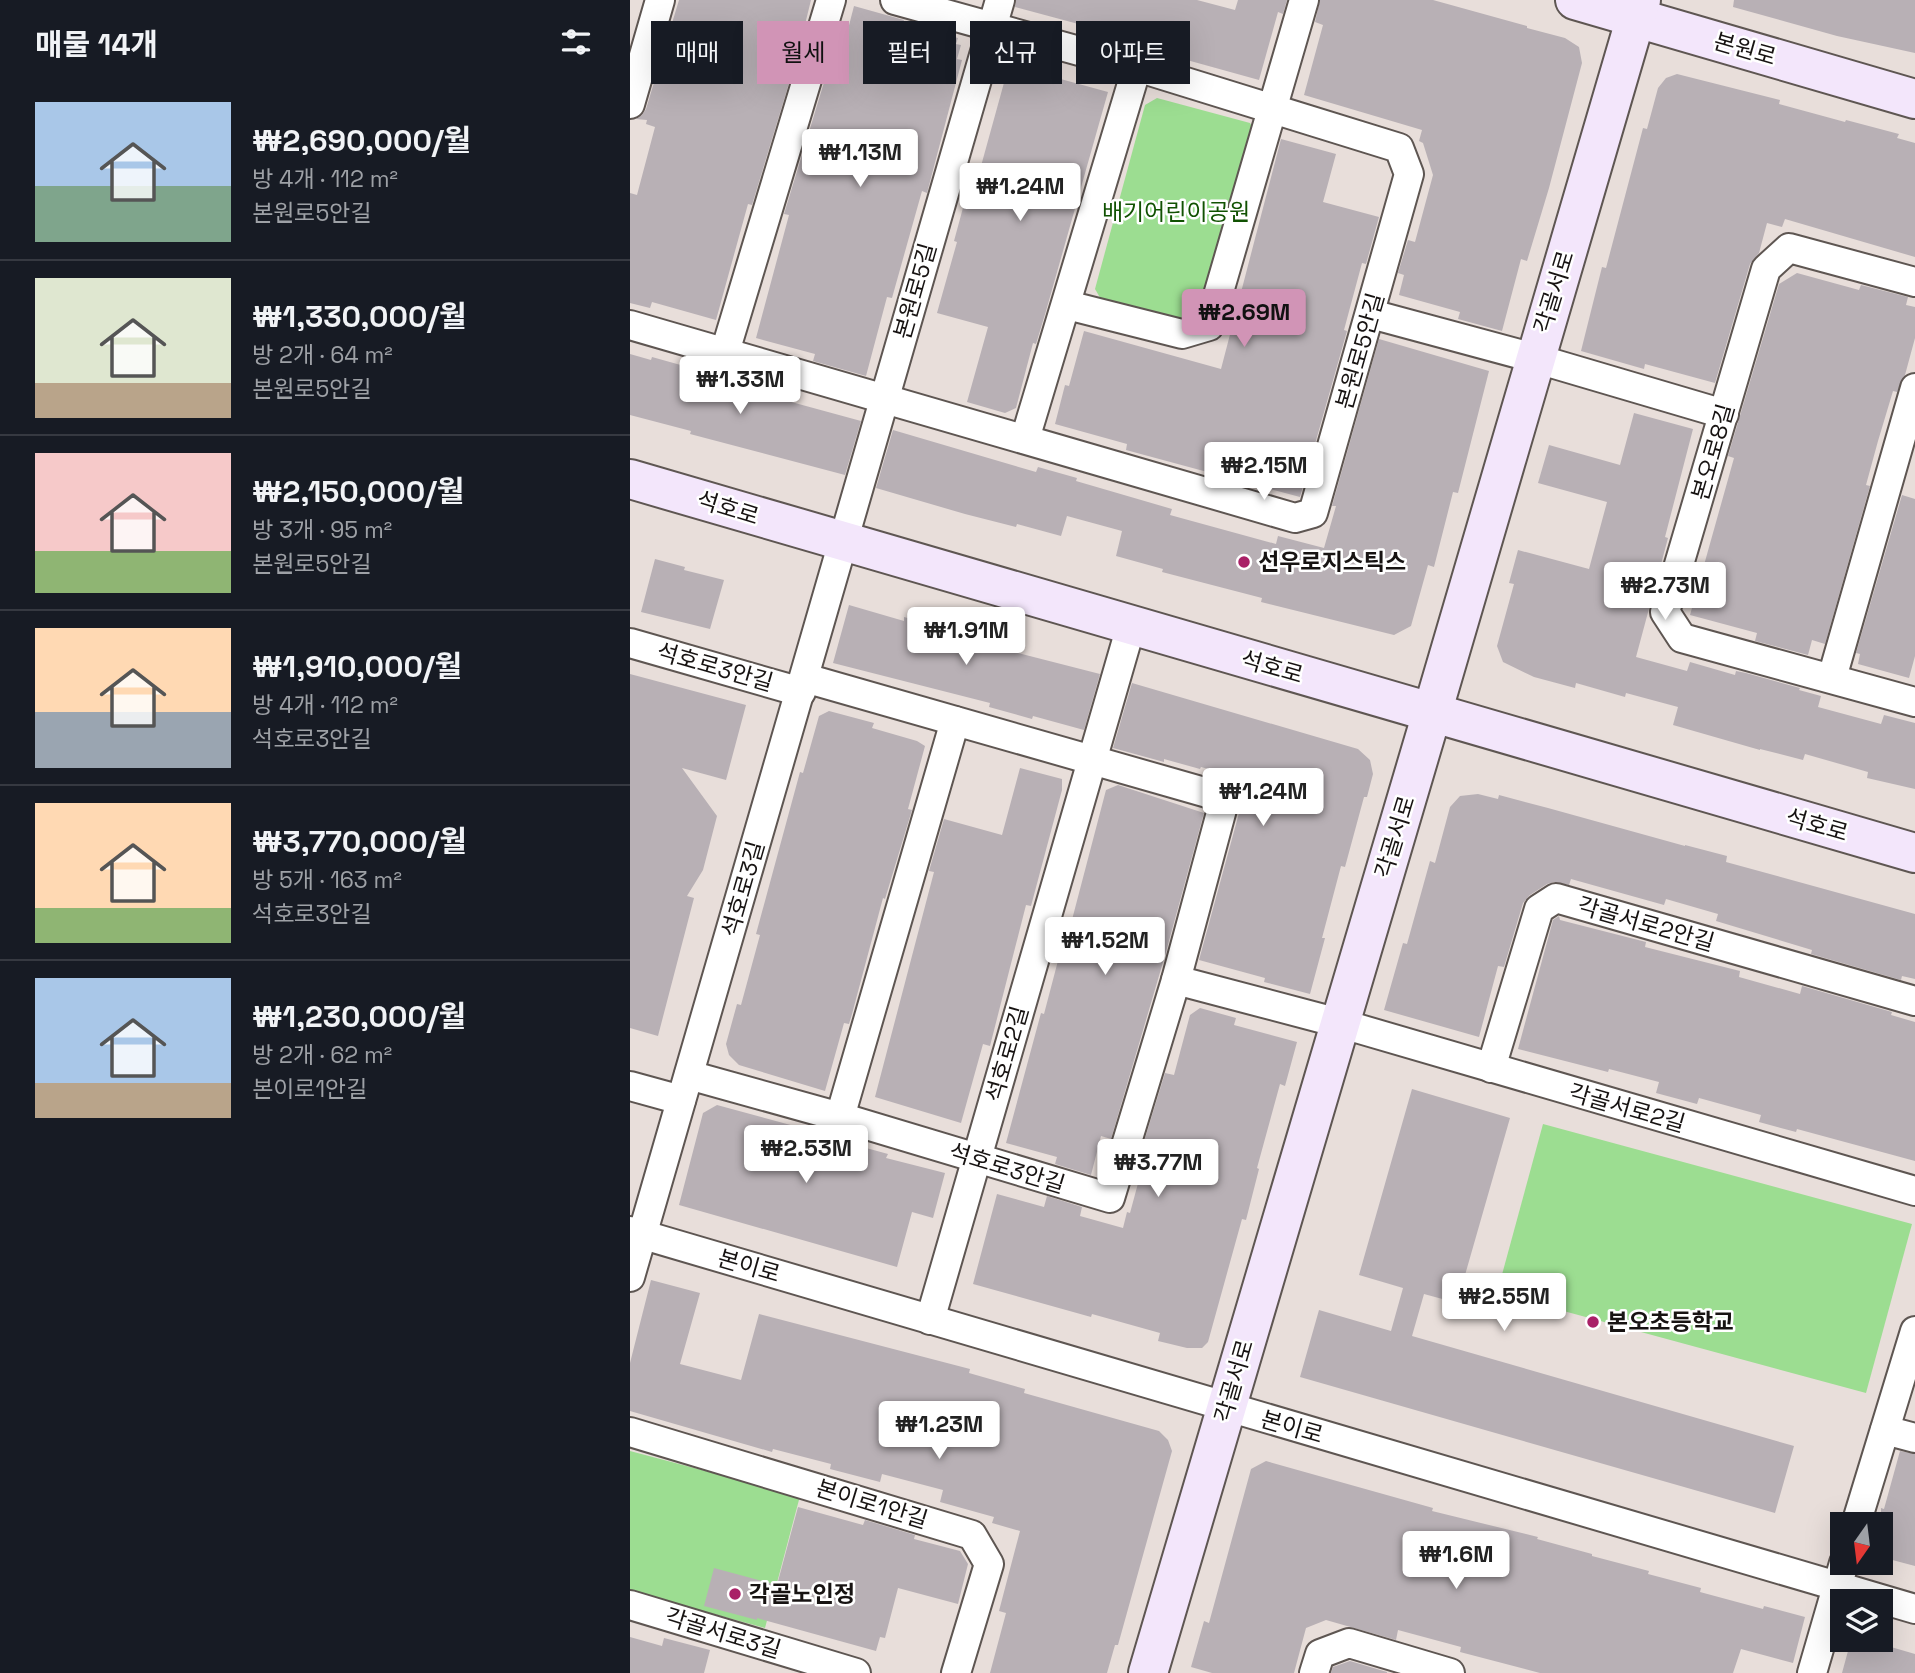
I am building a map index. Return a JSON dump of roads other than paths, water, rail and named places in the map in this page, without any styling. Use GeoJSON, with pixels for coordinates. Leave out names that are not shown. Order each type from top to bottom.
{"type":"FeatureCollection","features":[{"type":"Feature","properties":{"kind":"street"},"geometry":{"type":"LineString","coordinates":[[630,104],[660,0]]}},
{"type":"Feature","properties":{"kind":"street"},"geometry":{"type":"LineString","coordinates":[[726,352],[831,0]]}},
{"type":"Feature","properties":{"kind":"street","name":"본원로5안길"},"geometry":{"type":"LineString","coordinates":[[895,0],[970,22]]}},
{"type":"Feature","properties":{"kind":"street","name":"본원로5길"},"geometry":{"type":"LineString","coordinates":[[994,21],[1000,0]]}},
{"type":"Feature","properties":{"kind":"street"},"geometry":{"type":"LineString","coordinates":[[1067,305],[1182,334],[1209,326],[1304,0]]}},
{"type":"Feature","properties":{"kind":"street","name":"본원로"},"geometry":{"type":"LineString","coordinates":[[1575,0],[1638,9],[1915,99]]}},
{"type":"Feature","properties":{"kind":"street","name":"각골서로"},"geometry":{"type":"LineString","coordinates":[[1147,1673],[1638,9]]}},
{"type":"Feature","properties":{"kind":"street","name":"본원로5길"},"geometry":{"type":"LineString","coordinates":[[843,542],[976,84]]}},
{"type":"Feature","properties":{"kind":"street"},"geometry":{"type":"LineString","coordinates":[[1025,439],[1132,84]]}},
{"type":"Feature","properties":{"kind":"street","name":"본원로5안길"},"geometry":{"type":"LineString","coordinates":[[630,326],[1295,518],[1313,513],[1409,174],[1399,148],[1190,84]]}},
{"type":"Feature","properties":{"kind":"street","name":"본오로8길"},"geometry":{"type":"LineString","coordinates":[[1915,282],[1789,248],[1766,269],[1665,612],[1682,638],[1915,702]]}},
{"type":"Feature","properties":{"kind":"street"},"geometry":{"type":"LineString","coordinates":[[1371,314],[1724,414]]}},
{"type":"Feature","properties":{"kind":"street"},"geometry":{"type":"LineString","coordinates":[[1832,678],[1915,388]]}},
{"type":"Feature","properties":{"kind":"street","name":"석호로"},"geometry":{"type":"LineString","coordinates":[[630,479],[1915,853]]}},
{"type":"Feature","properties":{"kind":"street","name":"석호로3길"},"geometry":{"type":"LineString","coordinates":[[630,1277],[636,1233],[685,1088],[843,542]]}},
{"type":"Feature","properties":{"kind":"street","name":"석호로2길"},"geometry":{"type":"LineString","coordinates":[[930,1320],[1131,626]]}},
{"type":"Feature","properties":{"kind":"street","name":"석호로3안길"},"geometry":{"type":"LineString","coordinates":[[630,643],[955,721],[1225,798],[1176,980],[1110,1198],[840,1117],[685,1088],[630,1086]]}},
{"type":"Feature","properties":{"kind":"street"},"geometry":{"type":"LineString","coordinates":[[840,1117],[955,721]]}},
{"type":"Feature","properties":{"kind":"street","name":"각골서로2안길"},"geometry":{"type":"LineString","coordinates":[[1491,1068],[1538,909],[1556,898],[1915,1001]]}},
{"type":"Feature","properties":{"kind":"street","name":"각골서로2길"},"geometry":{"type":"LineString","coordinates":[[1176,980],[1339,1023],[1915,1191]]}},
{"type":"Feature","properties":{"kind":"street","name":"본이로"},"geometry":{"type":"LineString","coordinates":[[636,1233],[1226,1407],[1830,1572]]}},
{"type":"Feature","properties":{"kind":"street"},"geometry":{"type":"LineString","coordinates":[[1860,1512],[1915,1331]]}},
{"type":"Feature","properties":{"kind":"street"},"geometry":{"type":"LineString","coordinates":[[1885,1430],[1915,1438]]}},
{"type":"Feature","properties":{"kind":"street","name":"본이로1안길"},"geometry":{"type":"LineString","coordinates":[[630,1432],[972,1535],[989,1564],[956,1673]]}},
{"type":"Feature","properties":{"kind":"street"},"geometry":{"type":"LineString","coordinates":[[1812,1673],[1841,1575]]}},
{"type":"Feature","properties":{"kind":"street","name":"본이로"},"geometry":{"type":"LineString","coordinates":[[1841,1575],[1915,1609]]}},
{"type":"Feature","properties":{"kind":"street","name":"각골서로3길"},"geometry":{"type":"LineString","coordinates":[[630,1605],[856,1673]]}},
{"type":"Feature","properties":{"kind":"street"},"geometry":{"type":"LineString","coordinates":[[1314,1673],[1320,1654],[1349,1643],[1450,1673]]}},
{"type":"Feature","properties":{"kind":"place","name":"선우로지스틱스"},"geometry":{"type":"Point","coordinates":[1244,562]}},
{"type":"Feature","properties":{"kind":"place","name":"본오초등학교"},"geometry":{"type":"Point","coordinates":[1593,1322]}},
{"type":"Feature","properties":{"kind":"place","name":"각골노인정"},"geometry":{"type":"Point","coordinates":[735,1594]}},
{"type":"Feature","properties":{"kind":"park label","name":"배기어린이공원"},"geometry":{"type":"Point","coordinates":[1176,212]}}]}
